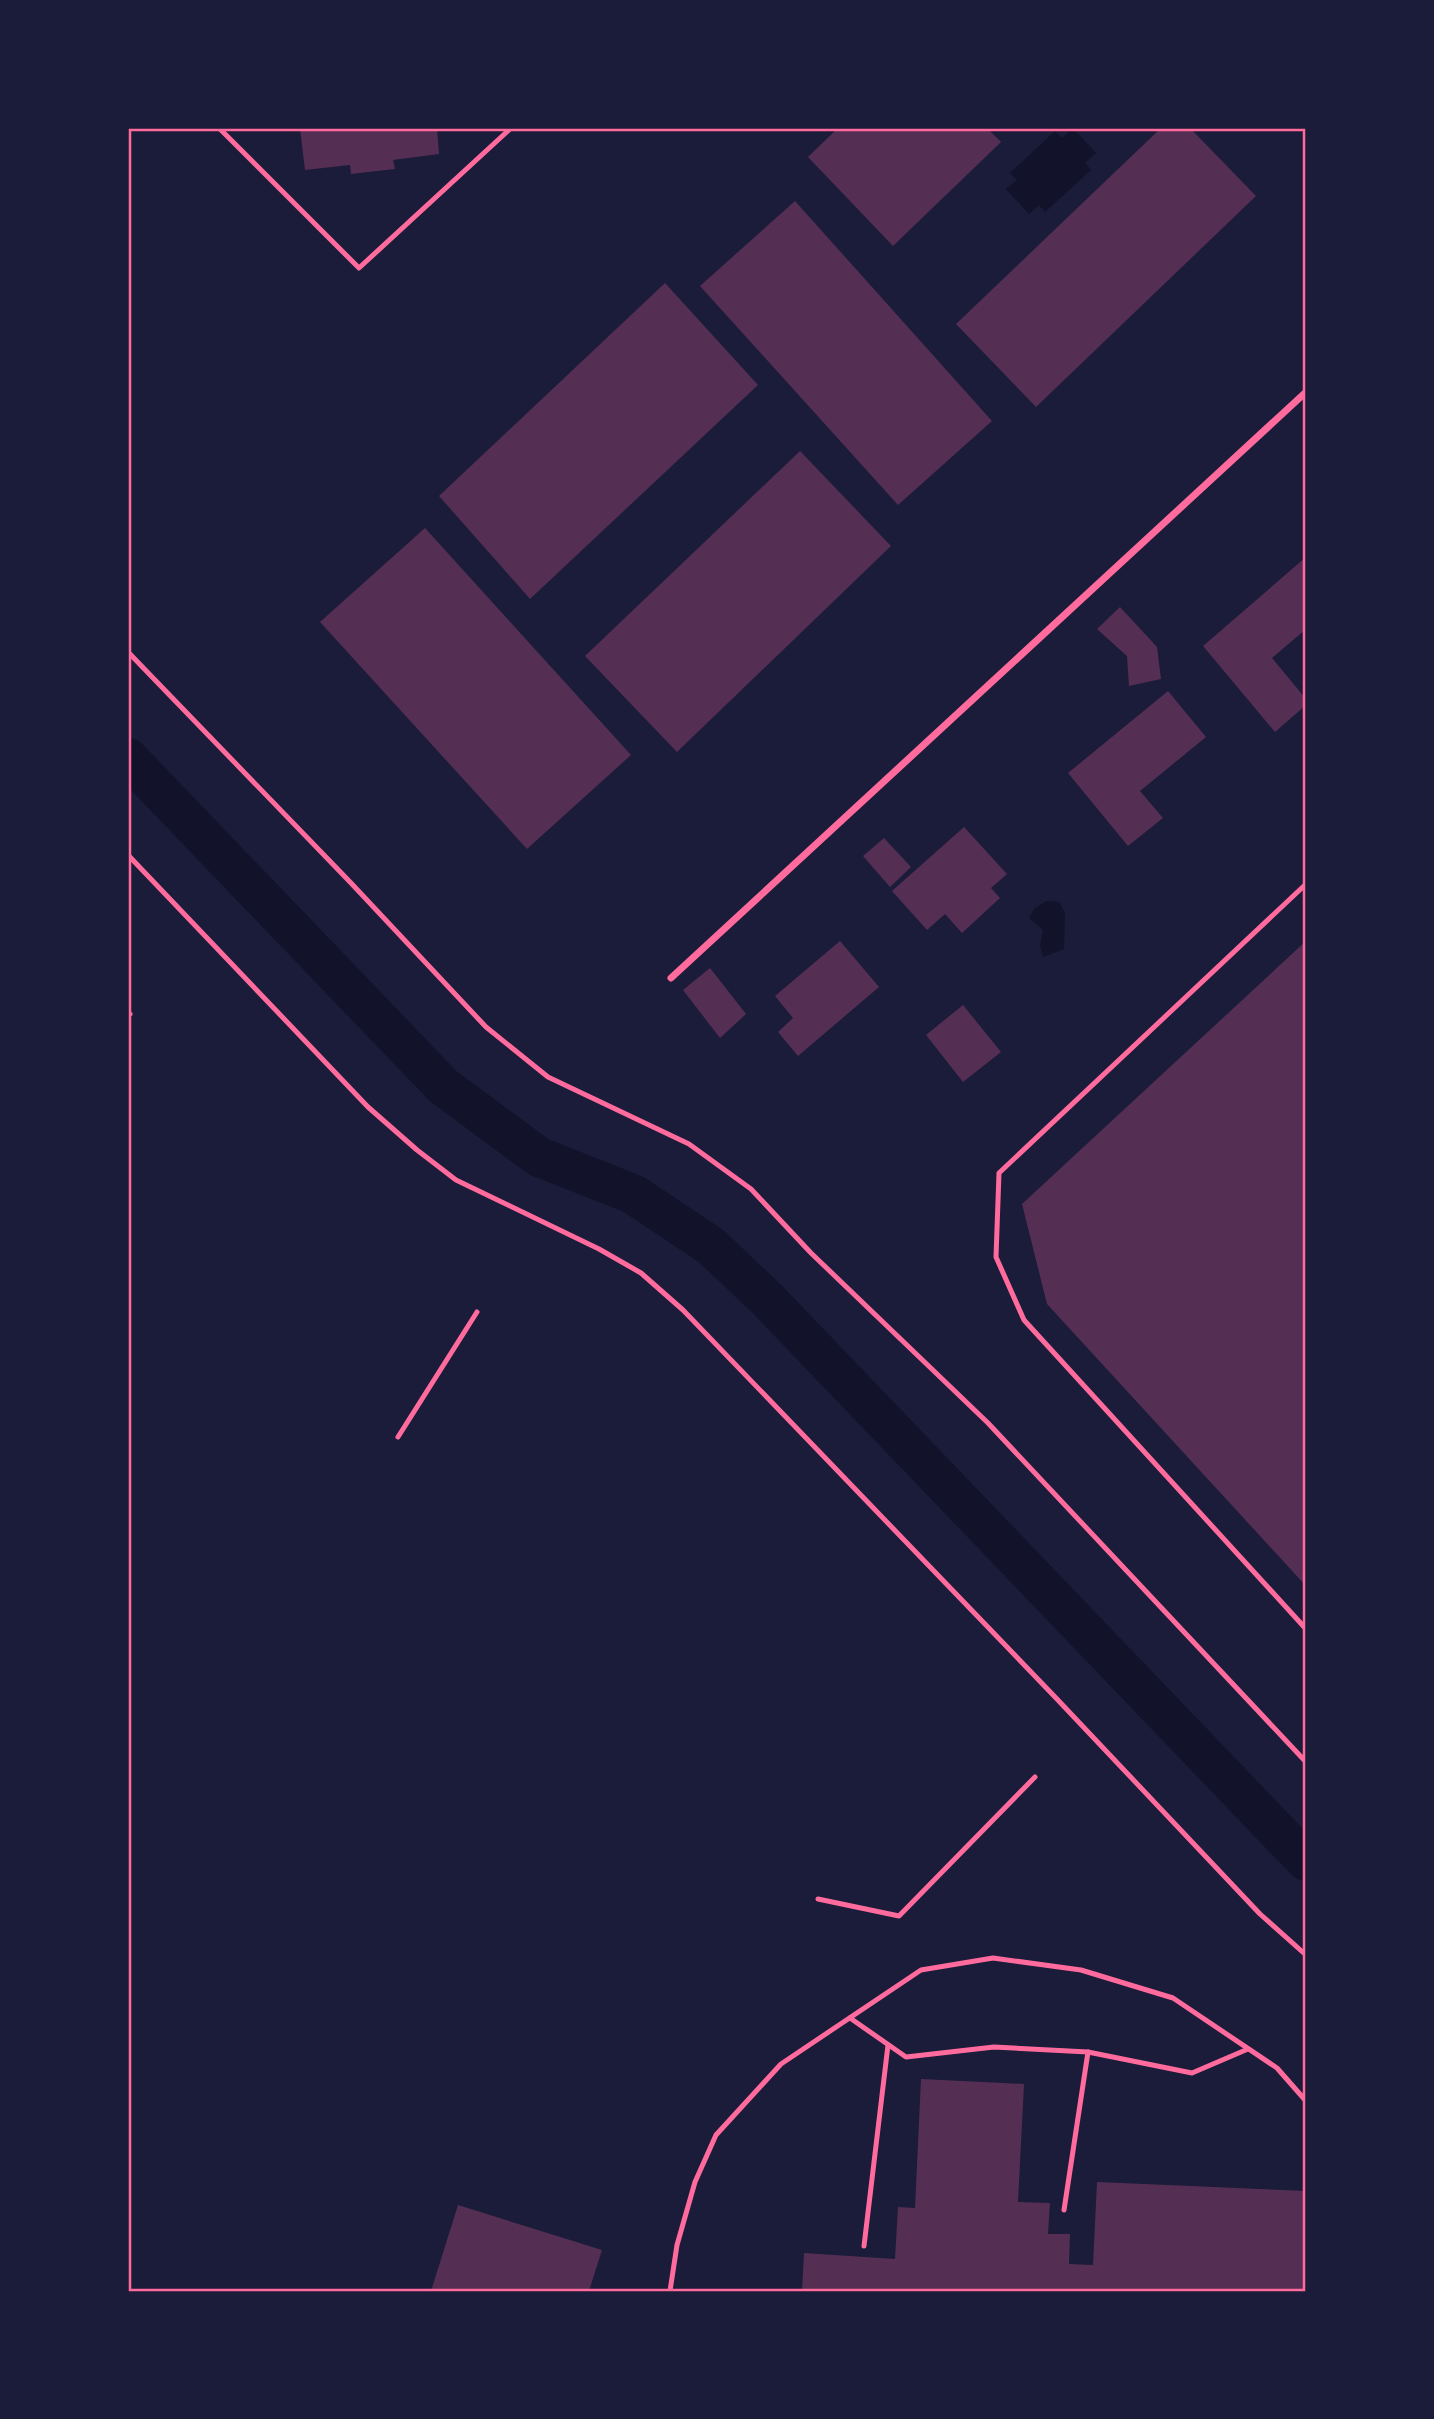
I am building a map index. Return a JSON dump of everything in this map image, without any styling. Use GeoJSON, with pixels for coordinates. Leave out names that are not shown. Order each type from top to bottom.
{"type":"FeatureCollection","features":[{"type":"Feature","properties":{"kind":"street"},"geometry":{"type":"LineString","coordinates":[[671,978],[1306,392]]}},
{"type":"Feature","properties":{"kind":"lane"},"geometry":{"type":"LineString","coordinates":[[219,128],[359,268],[511,128]]}},
{"type":"Feature","properties":{"kind":"lane"},"geometry":{"type":"LineString","coordinates":[[128,652],[342,873],[486,1027],[548,1077],[689,1143],[751,1189],[811,1254],[988,1423],[1306,1762]]}},
{"type":"Feature","properties":{"kind":"lane"},"geometry":{"type":"LineString","coordinates":[[128,855],[368,1107],[417,1150],[456,1180],[599,1248],[641,1273],[682,1310],[1260,1914],[1306,1955]]}},
{"type":"Feature","properties":{"kind":"lane"},"geometry":{"type":"LineString","coordinates":[[1306,884],[999,1173],[996,1257],[1024,1320],[1306,1629]]}},
{"type":"Feature","properties":{"kind":"lane"},"geometry":{"type":"LineString","coordinates":[[398,1437],[477,1312]]}},
{"type":"Feature","properties":{"kind":"lane"},"geometry":{"type":"LineString","coordinates":[[818,1899],[899,1916],[1035,1777]]}},
{"type":"Feature","properties":{"kind":"lane"},"geometry":{"type":"LineString","coordinates":[[670,2291],[677,2245],[695,2182],[716,2135],[781,2064],[922,1970],[993,1958],[1081,1970],[1173,1998],[1277,2068],[1306,2101]]}},
{"type":"Feature","properties":{"kind":"lane"},"geometry":{"type":"LineString","coordinates":[[850,2018],[906,2057],[994,2047],[1088,2052],[1192,2073],[1248,2049]]}},
{"type":"Feature","properties":{"kind":"lane"},"geometry":{"type":"LineString","coordinates":[[864,2246],[888,2045]]}},
{"type":"Feature","properties":{"kind":"lane"},"geometry":{"type":"LineString","coordinates":[[1064,2210],[1088,2052]]}},
{"type":"Feature","properties":{"kind":"shaded area"},"geometry":{"type":"Polygon","coordinates":[[[1073,128],[1096,153],[1085,163],[1091,170],[1045,212],[1039,205],[1029,214],[1006,189],[1017,180],[1010,173],[1055,131],[1062,138],[1073,128]]]}},
{"type":"Feature","properties":{"kind":"shaded area"},"geometry":{"type":"Polygon","coordinates":[[[1046,901],[1059,902],[1065,913],[1064,949],[1043,957],[1040,946],[1043,930],[1029,918],[1034,909],[1046,901]]]}},
{"type":"Feature","properties":{"kind":"building"},"geometry":{"type":"Polygon","coordinates":[[[300,128],[437,128],[439,154],[393,160],[395,169],[351,174],[350,165],[305,170],[300,128]]]}},
{"type":"Feature","properties":{"kind":"building"},"geometry":{"type":"Polygon","coordinates":[[[838,128],[987,128],[1001,142],[893,246],[808,157],[838,128]]]}},
{"type":"Feature","properties":{"kind":"building"},"geometry":{"type":"Polygon","coordinates":[[[1161,128],[1190,128],[1256,196],[1036,407],[956,324],[1161,128]]]}},
{"type":"Feature","properties":{"kind":"building"},"geometry":{"type":"Polygon","coordinates":[[[795,201],[992,421],[898,505],[700,286],[795,201]]]}},
{"type":"Feature","properties":{"kind":"building"},"geometry":{"type":"Polygon","coordinates":[[[665,283],[758,385],[530,599],[439,496],[665,283]]]}},
{"type":"Feature","properties":{"kind":"building"},"geometry":{"type":"Polygon","coordinates":[[[800,451],[891,546],[677,752],[585,656],[800,451]]]}},
{"type":"Feature","properties":{"kind":"building"},"geometry":{"type":"Polygon","coordinates":[[[425,528],[631,755],[527,849],[320,622],[425,528]]]}},
{"type":"Feature","properties":{"kind":"building"},"geometry":{"type":"Polygon","coordinates":[[[1306,557],[1306,629],[1272,658],[1306,699],[1306,705],[1275,732],[1203,646],[1306,557]]]}},
{"type":"Feature","properties":{"kind":"building"},"geometry":{"type":"Polygon","coordinates":[[[1120,607],[1157,647],[1161,679],[1129,686],[1127,656],[1097,629],[1120,607]]]}},
{"type":"Feature","properties":{"kind":"building"},"geometry":{"type":"Polygon","coordinates":[[[1168,691],[1206,737],[1140,791],[1163,818],[1128,846],[1068,773],[1168,691]]]}},
{"type":"Feature","properties":{"kind":"building"},"geometry":{"type":"Polygon","coordinates":[[[964,827],[1007,874],[991,888],[1000,898],[962,933],[945,914],[927,930],[892,891],[964,827]]]}},
{"type":"Feature","properties":{"kind":"building"},"geometry":{"type":"Polygon","coordinates":[[[884,838],[911,867],[890,887],[863,856],[884,838]]]}},
{"type":"Feature","properties":{"kind":"building"},"geometry":{"type":"Polygon","coordinates":[[[840,941],[879,987],[798,1056],[778,1032],[793,1018],[775,996],[840,941]]]}},
{"type":"Feature","properties":{"kind":"building"},"geometry":{"type":"Polygon","coordinates":[[[1306,941],[1306,1586],[1047,1304],[1022,1204],[1306,941]]]}},
{"type":"Feature","properties":{"kind":"building"},"geometry":{"type":"Polygon","coordinates":[[[710,968],[746,1014],[720,1038],[683,990],[710,968]]]}},
{"type":"Feature","properties":{"kind":"building"},"geometry":{"type":"Polygon","coordinates":[[[963,1005],[1001,1052],[963,1082],[926,1035],[963,1005]]]}},
{"type":"Feature","properties":{"kind":"building"},"geometry":{"type":"Polygon","coordinates":[[[921,2079],[1024,2084],[1018,2202],[1050,2203],[1048,2234],[1070,2234],[1069,2264],[1093,2265],[1097,2182],[1306,2191],[1306,2291],[802,2291],[804,2253],[895,2259],[898,2207],[915,2208],[921,2079]]]}},
{"type":"Feature","properties":{"kind":"building"},"geometry":{"type":"Polygon","coordinates":[[[458,2205],[602,2250],[589,2291],[431,2291],[458,2205]]]}},
{"type":"Feature","properties":{"kind":"waterway"},"geometry":{"type":"LineString","coordinates":[[128,758],[443,1086],[539,1157],[633,1194],[711,1246],[768,1300],[1306,1861]]}}]}
